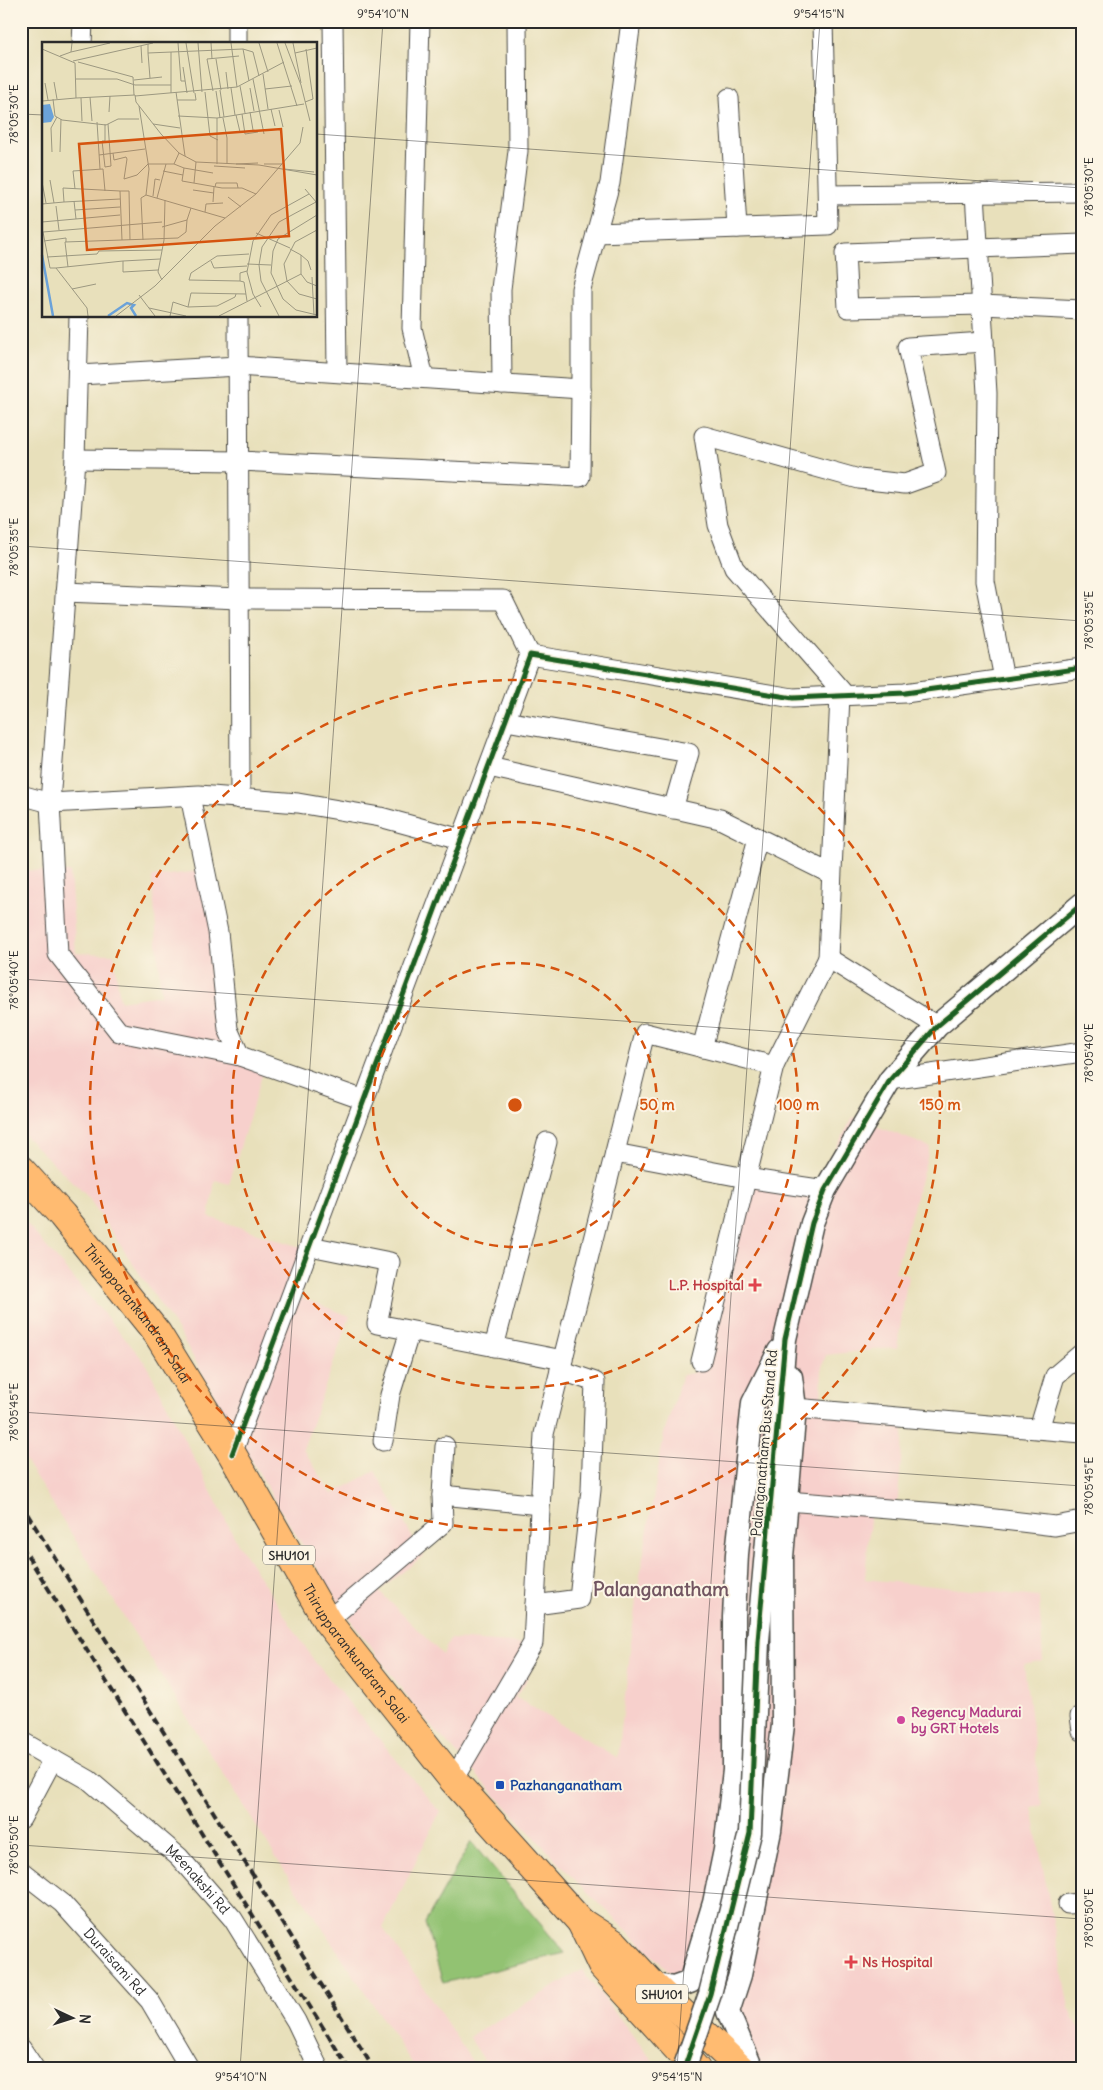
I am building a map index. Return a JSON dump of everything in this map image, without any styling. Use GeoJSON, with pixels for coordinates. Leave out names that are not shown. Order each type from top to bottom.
{"type":"FeatureCollection","features":[{"type":"Feature","properties":{"kind":"main road","name":"Thirupparankundram Salai"},"geometry":{"type":"LineString","coordinates":[[21,1170],[62,1215],[157,1333],[232,1454],[327,1621],[453,1780],[580,1922],[602,1966],[685,2065]]}},
{"type":"Feature","properties":{"kind":"main road","name":"Thirupparankundram Salai"},"geometry":{"type":"LineString","coordinates":[[580,1922],[614,1944],[652,1984],[740,2069]]}},
{"type":"Feature","properties":{"kind":"street"},"geometry":{"type":"LineString","coordinates":[[82,42],[83,21]]}},
{"type":"Feature","properties":{"kind":"street"},"geometry":{"type":"LineString","coordinates":[[237,21],[237,42]]}},
{"type":"Feature","properties":{"kind":"street"},"geometry":{"type":"LineString","coordinates":[[333,21],[337,372]]}},
{"type":"Feature","properties":{"kind":"street"},"geometry":{"type":"LineString","coordinates":[[420,21],[412,328],[424,378]]}},
{"type":"Feature","properties":{"kind":"street"},"geometry":{"type":"LineString","coordinates":[[502,384],[501,289],[518,151],[518,21]]}},
{"type":"Feature","properties":{"kind":"street"},"geometry":{"type":"LineString","coordinates":[[74,459],[239,461],[580,477],[581,289],[610,183],[631,21]]}},
{"type":"Feature","properties":{"kind":"street"},"geometry":{"type":"LineString","coordinates":[[596,233],[828,225],[824,21]]}},
{"type":"Feature","properties":{"kind":"street"},"geometry":{"type":"LineString","coordinates":[[730,98],[737,228]]}},
{"type":"Feature","properties":{"kind":"street"},"geometry":{"type":"LineString","coordinates":[[828,195],[1082,192]]}},
{"type":"Feature","properties":{"kind":"street"},"geometry":{"type":"LineString","coordinates":[[975,194],[987,394],[985,581],[1004,679]]}},
{"type":"Feature","properties":{"kind":"street"},"geometry":{"type":"LineString","coordinates":[[1082,244],[845,253],[848,308],[982,305],[1082,310]]}},
{"type":"Feature","properties":{"kind":"street"},"geometry":{"type":"LineString","coordinates":[[79,318],[79,375],[74,459],[50,803],[58,954],[119,1032],[240,1056],[364,1100]]}},
{"type":"Feature","properties":{"kind":"street"},"geometry":{"type":"LineString","coordinates":[[238,318],[240,799]]}},
{"type":"Feature","properties":{"kind":"street"},"geometry":{"type":"LineString","coordinates":[[701,1360],[774,1066],[828,958],[831,874],[843,696],[734,568],[718,524],[704,436],[859,479],[905,484],[936,473],[908,347],[984,342]]}},
{"type":"Feature","properties":{"kind":"street"},"geometry":{"type":"LineString","coordinates":[[79,375],[238,366],[581,389]]}},
{"type":"Feature","properties":{"kind":"street"},"geometry":{"type":"LineString","coordinates":[[65,592],[240,599],[503,600],[530,655],[232,1454]]}},
{"type":"Feature","properties":{"kind":"street"},"geometry":{"type":"LineString","coordinates":[[530,655],[793,698],[905,693],[1082,668]]}},
{"type":"Feature","properties":{"kind":"street"},"geometry":{"type":"LineString","coordinates":[[506,721],[689,753],[673,809]]}},
{"type":"Feature","properties":{"kind":"street"},"geometry":{"type":"LineString","coordinates":[[488,767],[720,819],[831,874]]}},
{"type":"Feature","properties":{"kind":"street"},"geometry":{"type":"LineString","coordinates":[[21,795],[50,803],[190,796],[298,803],[380,816],[462,839]]}},
{"type":"Feature","properties":{"kind":"street"},"geometry":{"type":"LineString","coordinates":[[190,796],[218,932],[228,1029],[240,1056]]}},
{"type":"Feature","properties":{"kind":"street"},"geometry":{"type":"LineString","coordinates":[[702,1048],[758,838]]}},
{"type":"Feature","properties":{"kind":"street","name":"Palanganatham Bus Stand Rd"},"geometry":{"type":"LineString","coordinates":[[685,2065],[710,1994],[750,1832],[758,1641],[785,1339],[812,1223],[825,1190],[890,1080],[937,1026],[1082,904]]}},
{"type":"Feature","properties":{"kind":"street"},"geometry":{"type":"LineString","coordinates":[[828,958],[937,1026]]}},
{"type":"Feature","properties":{"kind":"street"},"geometry":{"type":"LineString","coordinates":[[453,1780],[533,1643],[544,1434],[645,1033],[774,1066]]}},
{"type":"Feature","properties":{"kind":"street"},"geometry":{"type":"LineString","coordinates":[[890,1080],[1082,1052]]}},
{"type":"Feature","properties":{"kind":"street"},"geometry":{"type":"LineString","coordinates":[[494,1347],[547,1142]]}},
{"type":"Feature","properties":{"kind":"street"},"geometry":{"type":"LineString","coordinates":[[615,1153],[746,1178],[825,1190]]}},
{"type":"Feature","properties":{"kind":"street"},"geometry":{"type":"LineString","coordinates":[[310,1246],[390,1262],[377,1324],[494,1347],[561,1365],[595,1382],[590,1500],[579,1599],[535,1605]]}},
{"type":"Feature","properties":{"kind":"street"},"geometry":{"type":"LineString","coordinates":[[383,1441],[390,1395],[410,1331]]}},
{"type":"Feature","properties":{"kind":"street"},"geometry":{"type":"LineString","coordinates":[[752,2069],[728,2012],[740,1976],[770,1830],[783,1725],[782,1557],[795,1408],[785,1339]]}},
{"type":"Feature","properties":{"kind":"street"},"geometry":{"type":"LineString","coordinates":[[685,2065],[682,2013],[714,1903],[725,1850],[734,1770],[734,1617],[737,1554],[753,1403],[785,1339]]}},
{"type":"Feature","properties":{"kind":"street"},"geometry":{"type":"LineString","coordinates":[[1039,1429],[1055,1376],[1082,1353]]}},
{"type":"Feature","properties":{"kind":"street"},"geometry":{"type":"LineString","coordinates":[[795,1408],[1082,1433]]}},
{"type":"Feature","properties":{"kind":"street"},"geometry":{"type":"LineString","coordinates":[[327,1621],[443,1523],[442,1495],[445,1446]]}},
{"type":"Feature","properties":{"kind":"street"},"geometry":{"type":"LineString","coordinates":[[442,1495],[540,1505]]}},
{"type":"Feature","properties":{"kind":"street"},"geometry":{"type":"LineString","coordinates":[[787,1501],[952,1514],[1056,1526],[1082,1521]]}},
{"type":"Feature","properties":{"kind":"street"},"geometry":{"type":"LineString","coordinates":[[1082,1716],[1080,1716],[1082,1731]]}},
{"type":"Feature","properties":{"kind":"street","name":"Meenakshi Rd"},"geometry":{"type":"LineString","coordinates":[[21,1741],[89,1780],[179,1857],[233,1918],[296,2021],[319,2069]]}},
{"type":"Feature","properties":{"kind":"street"},"geometry":{"type":"LineString","coordinates":[[21,1820],[53,1759]]}},
{"type":"Feature","properties":{"kind":"street","name":"Duraisami Rd"},"geometry":{"type":"LineString","coordinates":[[21,1871],[62,1903],[150,2001],[190,2069]]}},
{"type":"Feature","properties":{"kind":"street"},"geometry":{"type":"LineString","coordinates":[[652,1984],[673,1988],[690,1982]]}},
{"type":"Feature","properties":{"kind":"street"},"geometry":{"type":"LineString","coordinates":[[21,2048],[35,2069]]}},
{"type":"Feature","properties":{"kind":"shaded area"},"geometry":{"type":"Polygon","coordinates":[[[21,870],[70,872],[76,953],[114,954],[120,1001],[161,995],[152,877],[207,870],[236,1050],[266,1062],[229,1184],[215,1180],[209,1217],[310,1250],[294,1295],[350,1316],[303,1449],[332,1494],[375,1471],[423,1556],[379,1591],[443,1655],[450,1639],[542,1645],[524,1685],[515,1697],[618,1758],[636,1599],[664,1434],[682,1375],[693,1373],[711,1316],[751,1168],[815,1186],[853,1117],[930,1147],[895,1272],[908,1275],[897,1349],[890,1348],[826,1355],[822,1367],[821,1405],[905,1415],[897,1509],[871,1508],[865,1579],[1039,1597],[1043,1661],[1024,1665],[1042,1806],[1032,1808],[1069,2008],[1082,2034],[1082,2069],[758,2069],[737,2037],[569,1874],[420,1714],[343,1609],[276,1503],[180,1334],[88,1197],[21,1132],[21,870]]]}},
{"type":"Feature","properties":{"kind":"shaded area"},"geometry":{"type":"Polygon","coordinates":[[[21,1217],[145,1362],[238,1544],[315,1662],[440,1812],[383,1928],[477,2069],[416,2069],[289,1878],[21,1454],[21,1217]]]}},
{"type":"Feature","properties":{"kind":"shaded area"},"geometry":{"type":"Polygon","coordinates":[[[582,1970],[659,2069],[490,2069],[469,2037],[582,1970]]]}},
{"type":"Feature","properties":{"kind":"green space"},"geometry":{"type":"Polygon","coordinates":[[[471,1842],[565,1953],[443,1983],[425,1923],[471,1842]]]}},
{"type":"Feature","properties":{"kind":"railway"},"geometry":{"type":"LineString","coordinates":[[21,1504],[374,2069]]}},
{"type":"Feature","properties":{"kind":"railway"},"geometry":{"type":"LineString","coordinates":[[21,1545],[349,2069]]}},
{"type":"Feature","properties":{"kind":"cycle path"},"geometry":{"type":"LineString","coordinates":[[232,1454],[530,655],[793,698],[905,693],[1082,668]]}},
{"type":"Feature","properties":{"kind":"cycle path"},"geometry":{"type":"LineString","coordinates":[[684,2069],[710,1994],[750,1833],[758,1641],[785,1339],[812,1223],[825,1190],[890,1080],[937,1026],[1082,904]]}},
{"type":"Feature","properties":{"kind":"place","name":"L.P. Hospital"},"geometry":{"type":"Point","coordinates":[755,1285]}},
{"type":"Feature","properties":{"kind":"place","name":"Regency Madurai by GRT Hotels"},"geometry":{"type":"Point","coordinates":[901,1720]}},
{"type":"Feature","properties":{"kind":"place","name":"Pazhanganatham"},"geometry":{"type":"Point","coordinates":[500,1785]}},
{"type":"Feature","properties":{"kind":"place","name":"Ns Hospital"},"geometry":{"type":"Point","coordinates":[851,1962]}},
{"type":"Feature","properties":{"kind":"district","name":"Palanganatham"},"geometry":{"type":"Point","coordinates":[661,1589]}}]}
